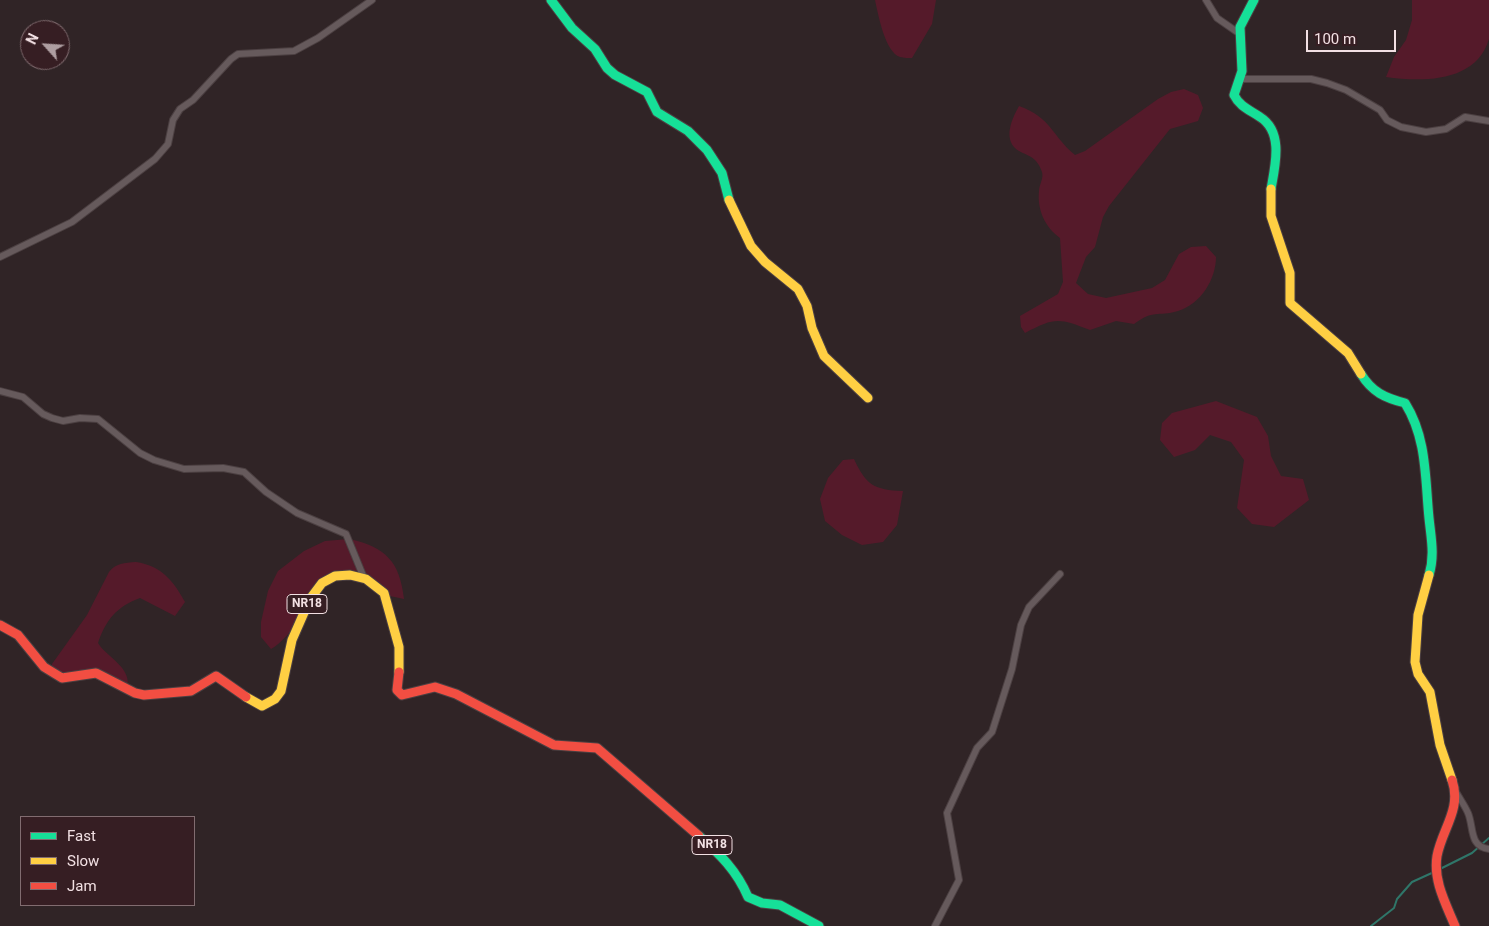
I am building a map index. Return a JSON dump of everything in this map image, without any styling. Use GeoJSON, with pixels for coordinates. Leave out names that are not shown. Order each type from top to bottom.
{"type":"FeatureCollection","features":[{"type":"Feature","properties":{"kind":"main road"},"geometry":{"type":"LineString","coordinates":[[551,0],[572,28],[596,50],[611,72],[647,92],[657,112],[688,132],[707,150],[722,173],[731,207],[740,221],[750,246],[765,262],[798,289],[807,306],[812,328],[824,356],[851,384],[868,398]]}},
{"type":"Feature","properties":{"kind":"main road"},"geometry":{"type":"LineString","coordinates":[[1254,0],[1240,27],[1242,71],[1234,95],[1236,102],[1266,120],[1274,135],[1278,164],[1271,186],[1271,218],[1290,275],[1290,303],[1348,353],[1372,390],[1385,398],[1404,403],[1412,414],[1419,434],[1427,474],[1429,517],[1434,558],[1418,615],[1415,662],[1418,674],[1430,692],[1440,745],[1456,792],[1454,810],[1437,855],[1440,892],[1455,926]]}},
{"type":"Feature","properties":{"kind":"main road","name":"NR18"},"geometry":{"type":"LineString","coordinates":[[0,625],[16,633],[46,669],[57,677],[70,678],[96,673],[135,694],[144,695],[182,694],[191,691],[201,683],[216,676],[234,686],[248,699],[262,706],[277,696],[283,686],[297,628],[308,602],[321,584],[328,578],[342,575],[364,578],[385,594],[401,653],[396,680],[397,690],[402,695],[435,687],[456,694],[554,745],[569,747],[586,744],[597,748],[722,855],[741,881],[748,897],[754,901],[780,905],[819,926]]}},
{"type":"Feature","properties":{"kind":"street"},"geometry":{"type":"LineString","coordinates":[[0,257],[72,222],[155,160],[168,144],[173,120],[180,109],[193,100],[231,59],[238,54],[294,51],[318,38],[372,0]]}},
{"type":"Feature","properties":{"kind":"street"},"geometry":{"type":"LineString","coordinates":[[1206,0],[1217,18],[1240,34]]}},
{"type":"Feature","properties":{"kind":"street"},"geometry":{"type":"LineString","coordinates":[[1240,79],[1311,79],[1327,83],[1346,90],[1380,110],[1387,120],[1402,127],[1426,132],[1446,129],[1465,117],[1489,121]]}},
{"type":"Feature","properties":{"kind":"street"},"geometry":{"type":"LineString","coordinates":[[0,391],[24,396],[43,414],[52,418],[63,420],[80,418],[98,419],[140,453],[154,460],[184,469],[223,468],[244,472],[266,492],[297,513],[346,534],[364,578]]}},
{"type":"Feature","properties":{"kind":"street"},"geometry":{"type":"LineString","coordinates":[[935,926],[959,880],[947,813],[977,748],[992,732],[1012,669],[1021,626],[1029,607],[1060,574]]}},
{"type":"Feature","properties":{"kind":"street"},"geometry":{"type":"LineString","coordinates":[[1456,792],[1469,815],[1475,842],[1489,849]]}},
{"type":"Feature","properties":{"kind":"shaded area"},"geometry":{"type":"Polygon","coordinates":[[[875,0],[936,0],[932,24],[912,58],[900,57],[890,48],[883,32],[875,0]]]}},
{"type":"Feature","properties":{"kind":"shaded area"},"geometry":{"type":"Polygon","coordinates":[[[1412,0],[1489,0],[1489,39],[1482,53],[1472,64],[1460,72],[1446,76],[1431,79],[1386,77],[1394,57],[1406,40],[1412,20],[1412,0]]]}},
{"type":"Feature","properties":{"kind":"shaded area"},"geometry":{"type":"Polygon","coordinates":[[[1184,89],[1198,95],[1203,108],[1198,121],[1170,129],[1109,206],[1103,217],[1095,247],[1086,257],[1076,283],[1088,294],[1106,298],[1152,288],[1165,280],[1179,254],[1191,247],[1206,246],[1216,257],[1213,274],[1206,290],[1194,303],[1186,308],[1171,313],[1146,316],[1134,324],[1116,321],[1090,330],[1064,321],[1057,321],[1043,324],[1025,333],[1021,327],[1020,316],[1058,294],[1063,282],[1060,238],[1046,223],[1039,205],[1042,172],[1033,158],[1017,150],[1011,142],[1010,126],[1019,106],[1030,111],[1045,122],[1075,155],[1085,151],[1158,99],[1171,92],[1184,89]]]}},
{"type":"Feature","properties":{"kind":"shaded area"},"geometry":{"type":"Polygon","coordinates":[[[1216,401],[1257,417],[1268,436],[1271,456],[1281,476],[1303,479],[1309,500],[1274,527],[1252,524],[1237,508],[1244,460],[1231,442],[1210,435],[1195,450],[1174,457],[1160,440],[1162,423],[1172,413],[1216,401]]]}},
{"type":"Feature","properties":{"kind":"shaded area"},"geometry":{"type":"Polygon","coordinates":[[[854,459],[863,475],[872,484],[885,489],[903,491],[897,525],[883,542],[862,545],[842,535],[825,521],[820,499],[828,478],[843,460],[854,459]]]}},
{"type":"Feature","properties":{"kind":"shaded area"},"geometry":{"type":"Polygon","coordinates":[[[349,539],[373,547],[389,558],[399,575],[404,599],[385,595],[362,576],[326,582],[294,628],[279,644],[271,649],[261,637],[261,622],[268,591],[278,571],[304,551],[325,541],[349,539]]]}},
{"type":"Feature","properties":{"kind":"shaded area"},"geometry":{"type":"Polygon","coordinates":[[[136,562],[153,567],[165,575],[176,587],[185,602],[175,616],[140,598],[118,610],[108,621],[98,643],[123,669],[128,682],[127,690],[86,673],[58,677],[52,672],[52,664],[87,615],[109,572],[117,565],[136,562]]]}},
{"type":"Feature","properties":{"kind":"waterway"},"geometry":{"type":"LineString","coordinates":[[1438,870],[1472,853],[1489,838]]}},
{"type":"Feature","properties":{"kind":"waterway"},"geometry":{"type":"LineString","coordinates":[[1371,926],[1394,908],[1397,899],[1412,882],[1434,872]]}},
{"type":"Feature","properties":{"kind":"traffic: fast"},"geometry":{"type":"LineString","coordinates":[[551,0],[572,28],[595,49],[607,68],[615,75],[647,92],[657,112],[688,131],[707,150],[722,173],[729,200]]}},
{"type":"Feature","properties":{"kind":"traffic: fast"},"geometry":{"type":"LineString","coordinates":[[1254,0],[1240,27],[1242,71],[1234,95],[1242,105],[1268,123],[1272,131],[1275,140],[1276,160],[1271,189]]}},
{"type":"Feature","properties":{"kind":"traffic: fast"},"geometry":{"type":"LineString","coordinates":[[1361,374],[1374,390],[1391,399],[1405,403],[1417,430],[1424,459],[1431,540],[1432,560],[1429,575]]}},
{"type":"Feature","properties":{"kind":"traffic: fast"},"geometry":{"type":"LineString","coordinates":[[699,836],[727,864],[739,879],[748,897],[762,903],[780,905],[819,926]]}},
{"type":"Feature","properties":{"kind":"traffic: slow"},"geometry":{"type":"LineString","coordinates":[[1271,189],[1271,216],[1290,273],[1290,303],[1348,353],[1361,374]]}},
{"type":"Feature","properties":{"kind":"traffic: slow"},"geometry":{"type":"LineString","coordinates":[[729,200],[751,246],[765,262],[798,289],[807,306],[812,328],[824,356],[868,398]]}},
{"type":"Feature","properties":{"kind":"traffic: slow"},"geometry":{"type":"LineString","coordinates":[[246,697],[262,706],[275,699],[281,691],[292,640],[310,599],[322,583],[335,576],[350,575],[366,579],[384,593],[399,647],[399,672]]}},
{"type":"Feature","properties":{"kind":"traffic: slow"},"geometry":{"type":"LineString","coordinates":[[1429,575],[1418,615],[1415,662],[1418,674],[1430,692],[1440,745],[1452,780]]}},
{"type":"Feature","properties":{"kind":"traffic: jam"},"geometry":{"type":"LineString","coordinates":[[0,625],[18,635],[44,667],[62,678],[96,673],[135,693],[144,695],[191,691],[216,676],[246,697]]}},
{"type":"Feature","properties":{"kind":"traffic: jam"},"geometry":{"type":"LineString","coordinates":[[399,672],[397,690],[402,695],[435,687],[456,694],[554,745],[597,748],[699,836]]}},
{"type":"Feature","properties":{"kind":"traffic: jam"},"geometry":{"type":"LineString","coordinates":[[1452,780],[1455,800],[1450,819],[1439,846],[1436,865],[1441,892],[1455,926]]}}]}
